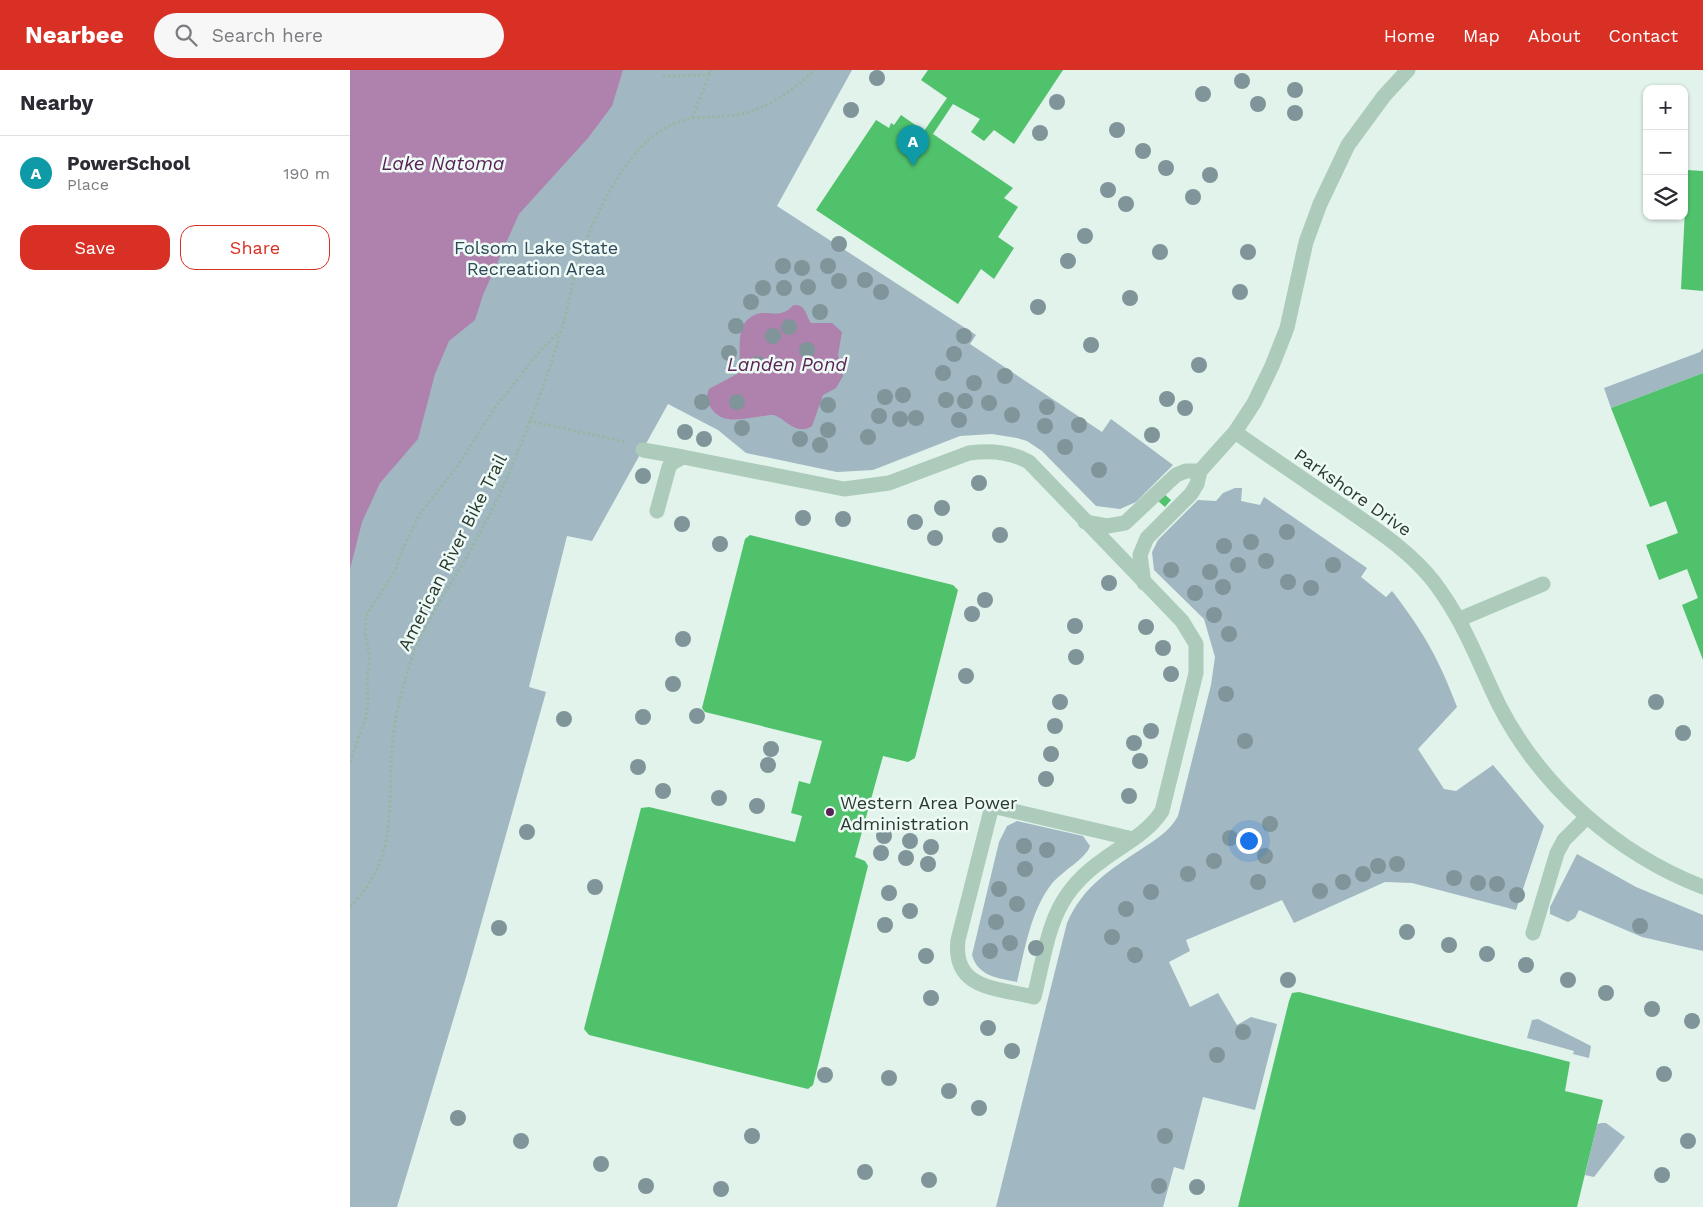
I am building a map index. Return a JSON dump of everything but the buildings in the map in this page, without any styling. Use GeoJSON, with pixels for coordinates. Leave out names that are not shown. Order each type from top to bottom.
{"type":"FeatureCollection","features":[{"type":"Feature","properties":{"kind":"street"},"geometry":{"type":"LineString","coordinates":[[1144,584],[1140,566],[1143,545],[1147,538],[1190,494],[1197,484],[1200,470],[1235,432],[1254,403],[1284,335],[1306,242],[1320,204],[1348,146],[1384,96],[1408,70]]}},
{"type":"Feature","properties":{"kind":"street","name":"Parkshore Drive"},"geometry":{"type":"LineString","coordinates":[[1235,432],[1390,540],[1433,581],[1460,619],[1499,705],[1520,740],[1544,773],[1587,816],[1635,853],[1703,887]]}},
{"type":"Feature","properties":{"kind":"street"},"geometry":{"type":"LineString","coordinates":[[643,450],[844,489],[889,483],[969,453],[981,451],[1006,453],[1023,459],[1034,466],[1191,633],[1196,644],[1197,662],[1194,684],[1162,811],[1152,824],[1133,839],[1091,868],[1071,888],[1061,902],[1055,917],[1034,997],[973,982],[962,971],[957,952],[958,940],[992,806],[1133,839]]}},
{"type":"Feature","properties":{"kind":"street"},"geometry":{"type":"LineString","coordinates":[[657,511],[669,467],[672,463],[683,458]]}},
{"type":"Feature","properties":{"kind":"street"},"geometry":{"type":"LineString","coordinates":[[1085,522],[1107,526],[1125,522],[1176,475],[1186,471],[1200,470]]}},
{"type":"Feature","properties":{"kind":"street"},"geometry":{"type":"LineString","coordinates":[[1460,619],[1543,584]]}},
{"type":"Feature","properties":{"kind":"street"},"geometry":{"type":"LineString","coordinates":[[1534,933],[1557,853],[1564,840],[1587,816]]}},
{"type":"Feature","properties":{"kind":"path","name":"American River Bike Trail"},"geometry":{"type":"LineString","coordinates":[[350,907],[364,893],[375,875],[383,858],[388,839],[394,729],[398,705],[411,661],[486,520],[520,448],[562,329],[581,254],[595,221],[616,181],[628,162],[653,137],[677,122],[692,118],[741,114],[756,109],[791,90],[815,70]]}},
{"type":"Feature","properties":{"kind":"path"},"geometry":{"type":"LineString","coordinates":[[692,118],[711,71]]}},
{"type":"Feature","properties":{"kind":"path"},"geometry":{"type":"LineString","coordinates":[[663,76],[704,75],[711,71]]}},
{"type":"Feature","properties":{"kind":"path"},"geometry":{"type":"LineString","coordinates":[[350,762],[366,717],[368,702],[367,677],[370,659],[366,633],[366,616],[395,571],[419,515],[457,467],[494,409],[539,352],[562,329]]}},
{"type":"Feature","properties":{"kind":"path"},"geometry":{"type":"LineString","coordinates":[[529,422],[624,440],[643,450]]}},
{"type":"Feature","properties":{"kind":"green space","name":"Folsom Lake State Recreation Area"},"geometry":{"type":"Polygon","coordinates":[[[350,70],[852,70],[777,206],[976,335],[970,344],[1102,432],[1111,419],[1173,465],[1136,502],[1120,509],[1096,506],[1042,451],[1027,441],[1017,438],[992,434],[960,436],[873,470],[837,472],[746,453],[718,430],[668,404],[592,541],[567,536],[529,687],[546,692],[466,977],[397,1207],[350,1207],[350,70]]]}},
{"type":"Feature","properties":{"kind":"green space"},"geometry":{"type":"Polygon","coordinates":[[[1703,348],[1703,373],[1611,408],[1604,388],[1700,352],[1703,348]]]}},
{"type":"Feature","properties":{"kind":"green space"},"geometry":{"type":"Polygon","coordinates":[[[1235,488],[1242,488],[1241,501],[1260,505],[1264,497],[1367,568],[1361,577],[1386,597],[1392,591],[1413,619],[1444,674],[1457,707],[1418,749],[1444,789],[1456,791],[1493,765],[1544,826],[1516,910],[1412,883],[1385,882],[1294,923],[1282,900],[1186,940],[1190,951],[1169,962],[1190,1007],[1218,993],[1237,1025],[1251,1017],[1277,1024],[1255,1110],[1203,1097],[1184,1170],[1174,1167],[1163,1207],[996,1207],[1067,923],[1080,900],[1098,881],[1161,835],[1178,816],[1211,685],[1215,657],[1204,619],[1154,570],[1152,552],[1158,540],[1198,500],[1216,501],[1223,493],[1235,488]]]}},
{"type":"Feature","properties":{"kind":"green space"},"geometry":{"type":"Polygon","coordinates":[[[1017,821],[1083,836],[1090,846],[1083,856],[1054,881],[1043,897],[1029,932],[1017,982],[984,972],[979,968],[972,955],[999,842],[1007,826],[1017,821]]]}},
{"type":"Feature","properties":{"kind":"green space"},"geometry":{"type":"Polygon","coordinates":[[[1577,854],[1636,887],[1703,915],[1703,951],[1642,937],[1579,910],[1575,918],[1568,922],[1550,914],[1550,907],[1577,854]]]}},
{"type":"Feature","properties":{"kind":"green space"},"geometry":{"type":"Polygon","coordinates":[[[1538,1019],[1591,1046],[1589,1058],[1573,1054],[1574,1051],[1527,1038],[1532,1020],[1538,1019]]]}},
{"type":"Feature","properties":{"kind":"green space"},"geometry":{"type":"Polygon","coordinates":[[[1606,1123],[1625,1137],[1594,1177],[1585,1175],[1597,1124],[1606,1123]]]}},
{"type":"Feature","properties":{"kind":"water","name":"Lake Natoma"},"geometry":{"type":"Polygon","coordinates":[[[350,70],[623,70],[612,106],[588,138],[519,214],[483,295],[475,320],[449,341],[435,374],[418,439],[380,483],[362,522],[350,569],[350,70]]]}},
{"type":"Feature","properties":{"kind":"water","name":"Landen Pond"},"geometry":{"type":"Polygon","coordinates":[[[794,305],[803,308],[811,323],[832,323],[842,332],[838,355],[843,376],[836,388],[823,395],[812,426],[806,429],[796,428],[774,415],[731,419],[717,414],[711,408],[707,397],[708,392],[709,389],[737,374],[741,332],[744,325],[757,314],[781,313],[794,305]]]}},
{"type":"Feature","properties":{"kind":"place","name":"PowerSchool"},"geometry":{"type":"Point","coordinates":[913,166]}},
{"type":"Feature","properties":{"kind":"place","name":"Western Area Power Administration"},"geometry":{"type":"Point","coordinates":[830,812]}}]}
